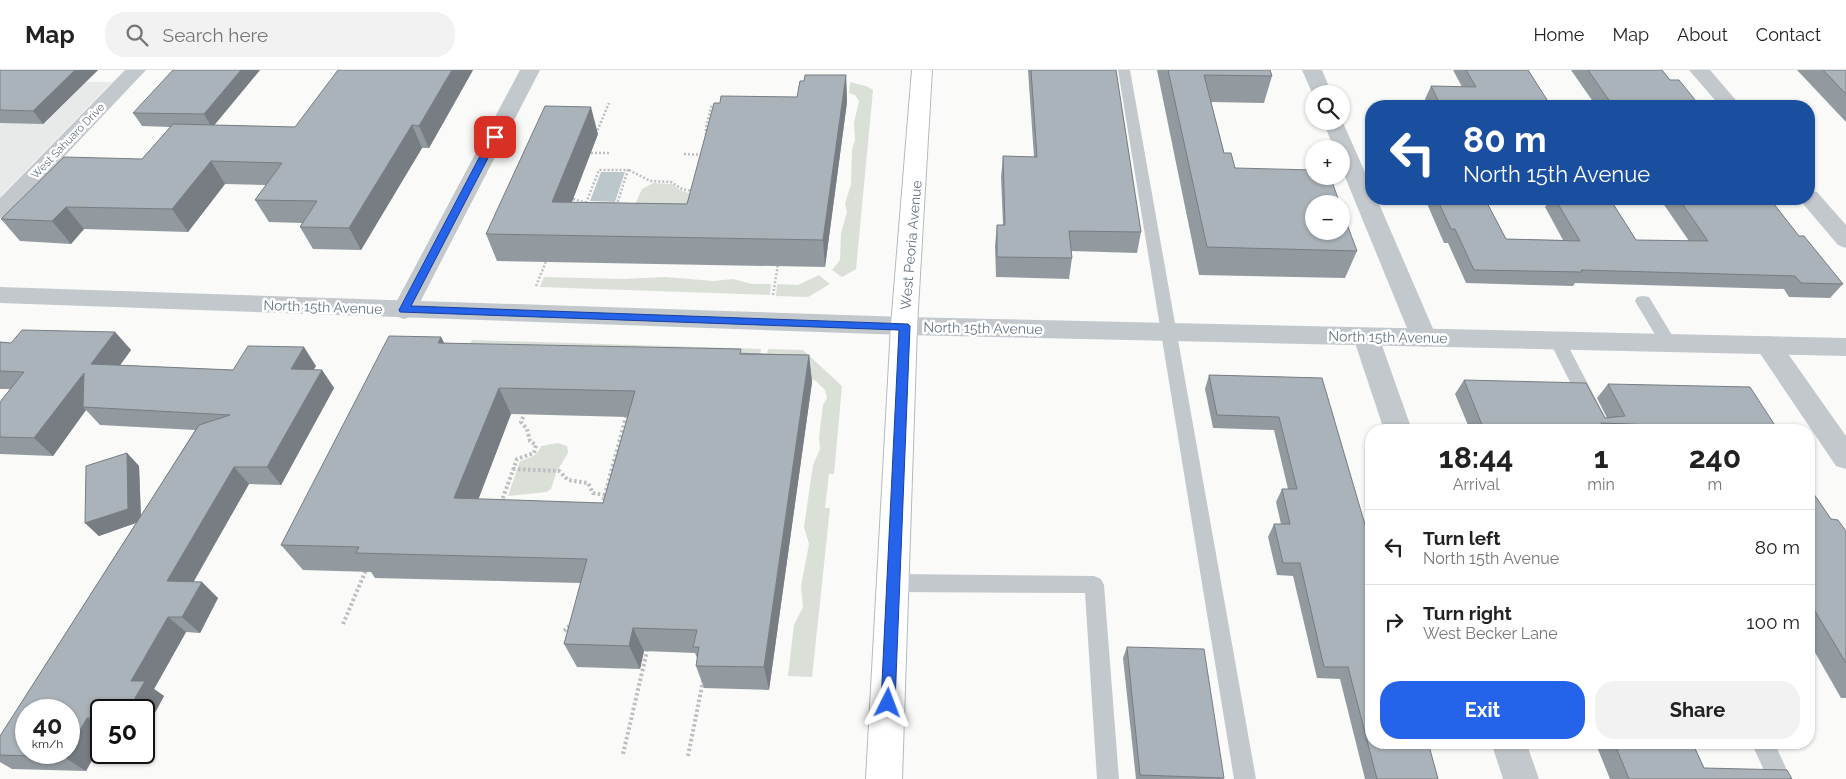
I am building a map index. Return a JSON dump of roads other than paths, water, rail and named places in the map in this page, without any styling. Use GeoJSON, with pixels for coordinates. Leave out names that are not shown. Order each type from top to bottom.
{"type":"FeatureCollection","features":[{"type":"Feature","properties":{"kind":"main road","name":"West Peoria Avenue"},"geometry":{"type":"LineString","coordinates":[[884,779],[904,326],[922,70]]}},
{"type":"Feature","properties":{"kind":"street","name":"West Sahuaro Drive"},"geometry":{"type":"LineString","coordinates":[[0,211],[136,70]]}},
{"type":"Feature","properties":{"kind":"street"},"geometry":{"type":"LineString","coordinates":[[404,310],[530,70]]}},
{"type":"Feature","properties":{"kind":"street"},"geometry":{"type":"LineString","coordinates":[[1312,70],[1318,85]]}},
{"type":"Feature","properties":{"kind":"street"},"geometry":{"type":"LineString","coordinates":[[1699,70],[1726,100]]}},
{"type":"Feature","properties":{"kind":"street"},"geometry":{"type":"LineString","coordinates":[[1338,130],[1365,196]]}},
{"type":"Feature","properties":{"kind":"street"},"geometry":{"type":"LineString","coordinates":[[1815,204],[1846,240]]}},
{"type":"Feature","properties":{"kind":"street"},"geometry":{"type":"LineString","coordinates":[[1369,205],[1424,338]]}},
{"type":"Feature","properties":{"kind":"street","name":"North 15th Avenue"},"geometry":{"type":"LineString","coordinates":[[0,295],[904,326],[1846,347]]}},
{"type":"Feature","properties":{"kind":"street"},"geometry":{"type":"LineString","coordinates":[[1366,336],[1396,424]]}},
{"type":"Feature","properties":{"kind":"street"},"geometry":{"type":"LineString","coordinates":[[1768,345],[1846,458]]}},
{"type":"Feature","properties":{"kind":"street"},"geometry":{"type":"LineString","coordinates":[[1510,749],[1520,779]]}},
{"type":"Feature","properties":{"kind":"lane"},"geometry":{"type":"LineString","coordinates":[[1124,70],[1245,779]]}},
{"type":"Feature","properties":{"kind":"lane"},"geometry":{"type":"LineString","coordinates":[[1643,301],[1669,344]]}},
{"type":"Feature","properties":{"kind":"lane"},"geometry":{"type":"LineString","coordinates":[[1558,342],[1600,424]]}},
{"type":"Feature","properties":{"kind":"lane"},"geometry":{"type":"LineString","coordinates":[[894,583],[1094,585],[1108,779]]}},
{"type":"Feature","properties":{"kind":"lane"},"geometry":{"type":"LineString","coordinates":[[1765,749],[1780,779]]}}]}
